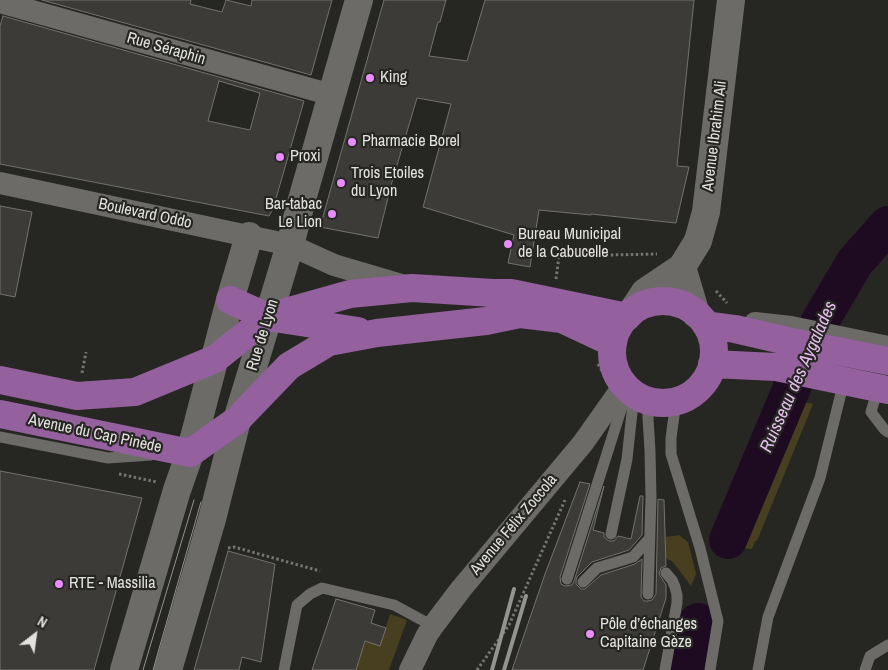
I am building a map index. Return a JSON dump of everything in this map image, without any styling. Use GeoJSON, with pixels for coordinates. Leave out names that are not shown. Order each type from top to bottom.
{"type":"FeatureCollection","features":[{"type":"Feature","properties":{"kind":"main road"},"geometry":{"type":"LineString","coordinates":[[268,317],[350,294],[412,288],[493,293],[511,292],[629,315]]}},
{"type":"Feature","properties":{"kind":"main road"},"geometry":{"type":"LineString","coordinates":[[230,300],[268,317],[377,333]]}},
{"type":"Feature","properties":{"kind":"main road"},"geometry":{"type":"LineString","coordinates":[[190,453],[236,420],[289,366],[329,342],[377,333],[486,321],[520,314],[562,319],[606,353],[613,362],[619,378],[628,389],[664,403],[687,397],[698,390],[705,381],[714,353],[713,341],[701,320],[689,309],[681,305],[656,302],[646,305],[629,315],[618,329],[606,353]]}},
{"type":"Feature","properties":{"kind":"main road","name":"Avenue du Cap Pinède"},"geometry":{"type":"LineString","coordinates":[[0,380],[78,396],[135,392],[215,359],[268,317]]}},
{"type":"Feature","properties":{"kind":"main road"},"geometry":{"type":"LineString","coordinates":[[701,320],[733,318],[789,334],[843,345],[888,361]]}},
{"type":"Feature","properties":{"kind":"main road"},"geometry":{"type":"LineString","coordinates":[[712,364],[776,367],[883,389]]}},
{"type":"Feature","properties":{"kind":"main road","name":"Avenue du Cap Pinède"},"geometry":{"type":"LineString","coordinates":[[0,414],[190,453]]}},
{"type":"Feature","properties":{"kind":"street","name":"Rue de Lyon"},"geometry":{"type":"LineString","coordinates":[[168,670],[212,519],[236,420],[290,244],[359,0]]}},
{"type":"Feature","properties":{"kind":"street","name":"Avenue Ibrahim Ali"},"geometry":{"type":"LineString","coordinates":[[629,315],[645,292],[682,267],[698,241],[706,212],[730,0]]}},
{"type":"Feature","properties":{"kind":"street","name":"Rue Séraphin"},"geometry":{"type":"LineString","coordinates":[[0,2],[332,95]]}},
{"type":"Feature","properties":{"kind":"street","name":"Boulevard Oddo"},"geometry":{"type":"LineString","coordinates":[[0,184],[290,244],[334,265],[412,288]]}},
{"type":"Feature","properties":{"kind":"street"},"geometry":{"type":"LineString","coordinates":[[124,670],[177,490],[190,453],[230,300],[249,236]]}},
{"type":"Feature","properties":{"kind":"street"},"geometry":{"type":"LineString","coordinates":[[682,267],[701,320]]}},
{"type":"Feature","properties":{"kind":"street"},"geometry":{"type":"LineString","coordinates":[[843,345],[888,346]]}},
{"type":"Feature","properties":{"kind":"street","name":"Avenue Félix Zoccola"},"geometry":{"type":"LineString","coordinates":[[410,670],[427,635],[461,589],[628,389]]}},
{"type":"Feature","properties":{"kind":"lane"},"geometry":{"type":"LineString","coordinates":[[758,670],[768,617],[820,478],[838,380]]}},
{"type":"Feature","properties":{"kind":"lane"},"geometry":{"type":"LineString","coordinates":[[611,534],[628,459],[628,389]]}},
{"type":"Feature","properties":{"kind":"lane"},"geometry":{"type":"LineString","coordinates":[[628,389],[650,451],[648,594]]}},
{"type":"Feature","properties":{"kind":"lane"},"geometry":{"type":"LineString","coordinates":[[567,578],[628,389]]}},
{"type":"Feature","properties":{"kind":"lane"},"geometry":{"type":"LineString","coordinates":[[883,389],[871,412],[888,432]]}},
{"type":"Feature","properties":{"kind":"lane"},"geometry":{"type":"LineString","coordinates":[[676,401],[671,438],[671,454],[700,548],[718,621],[710,670]]}},
{"type":"Feature","properties":{"kind":"lane","name":"Avenue du Cap Pinède"},"geometry":{"type":"LineString","coordinates":[[0,437],[108,458],[190,453]]}},
{"type":"Feature","properties":{"kind":"lane"},"geometry":{"type":"LineString","coordinates":[[583,582],[597,568],[633,557],[649,539]]}},
{"type":"Feature","properties":{"kind":"lane"},"geometry":{"type":"LineString","coordinates":[[665,670],[677,603],[675,587],[666,573]]}},
{"type":"Feature","properties":{"kind":"lane"},"geometry":{"type":"LineString","coordinates":[[284,670],[297,605],[310,594],[322,588],[394,605],[433,626]]}},
{"type":"Feature","properties":{"kind":"lane"},"geometry":{"type":"LineString","coordinates":[[866,670],[870,656],[888,645]]}},
{"type":"Feature","properties":{"kind":"path"},"geometry":{"type":"LineString","coordinates":[[554,286],[559,256],[658,254]]}},
{"type":"Feature","properties":{"kind":"path"},"geometry":{"type":"LineString","coordinates":[[714,288],[733,318]]}},
{"type":"Feature","properties":{"kind":"path"},"geometry":{"type":"LineString","coordinates":[[606,353],[628,389]]}},
{"type":"Feature","properties":{"kind":"path"},"geometry":{"type":"LineString","coordinates":[[477,670],[509,625],[568,492]]}},
{"type":"Feature","properties":{"kind":"path"},"geometry":{"type":"LineString","coordinates":[[221,549],[234,546],[329,574]]}},
{"type":"Feature","properties":{"kind":"shaded area"},"geometry":{"type":"Polygon","coordinates":[[[803,402],[813,404],[757,541],[755,541],[752,549],[739,548],[803,402]]]}},
{"type":"Feature","properties":{"kind":"shaded area"},"geometry":{"type":"Polygon","coordinates":[[[679,535],[688,542],[696,574],[691,586],[673,562],[665,557],[665,537],[679,535]]]}},
{"type":"Feature","properties":{"kind":"shaded area"},"geometry":{"type":"Polygon","coordinates":[[[390,614],[407,620],[389,670],[356,670],[371,623],[379,626],[380,646],[390,614]]]}},
{"type":"Feature","properties":{"kind":"building"},"geometry":{"type":"Polygon","coordinates":[[[42,0],[191,0],[190,4],[222,12],[226,0],[251,6],[252,0],[332,0],[311,75],[42,0]]]}},
{"type":"Feature","properties":{"kind":"building"},"geometry":{"type":"Polygon","coordinates":[[[384,0],[446,0],[429,56],[467,61],[485,0],[694,0],[677,166],[689,167],[676,223],[539,210],[530,267],[508,263],[514,235],[423,207],[451,104],[417,98],[392,182],[378,238],[320,227],[384,0]]]}},
{"type":"Feature","properties":{"kind":"building"},"geometry":{"type":"Polygon","coordinates":[[[3,16],[304,101],[273,209],[269,216],[0,164],[0,26],[3,16]],[[219,81],[208,121],[250,130],[260,93],[219,81]]]}},
{"type":"Feature","properties":{"kind":"building"},"geometry":{"type":"Polygon","coordinates":[[[0,206],[32,212],[15,297],[0,294],[0,206]]]}},
{"type":"Feature","properties":{"kind":"building","name":"RTE - Massilia"},"geometry":{"type":"Polygon","coordinates":[[[0,471],[142,498],[94,670],[0,670],[0,471]]]}},
{"type":"Feature","properties":{"kind":"building","name":"Pôle d’échanges Capitaine Gèze"},"geometry":{"type":"Polygon","coordinates":[[[580,482],[590,484],[560,577],[561,584],[565,586],[572,585],[574,581],[604,486],[593,530],[604,533],[604,537],[609,541],[614,541],[618,536],[631,539],[640,496],[643,496],[642,535],[629,550],[592,562],[577,577],[576,584],[581,589],[585,589],[601,575],[635,564],[642,559],[641,597],[644,601],[652,600],[656,594],[658,499],[664,500],[666,566],[661,568],[659,574],[666,585],[666,598],[643,670],[512,670],[545,574],[580,482]]]}},
{"type":"Feature","properties":{"kind":"building"},"geometry":{"type":"Polygon","coordinates":[[[228,551],[275,564],[261,662],[242,657],[239,670],[194,670],[228,551]]]}},
{"type":"Feature","properties":{"kind":"building"},"geometry":{"type":"Polygon","coordinates":[[[336,599],[375,610],[371,623],[386,628],[380,646],[365,641],[356,670],[312,670],[336,599]]]}},
{"type":"Feature","properties":{"kind":"waterway","name":"Ruisseau des Aygalades"},"geometry":{"type":"LineString","coordinates":[[728,540],[819,323],[855,262],[888,225]]}},
{"type":"Feature","properties":{"kind":"waterway","name":"Ruisseau des Aygalades"},"geometry":{"type":"LineString","coordinates":[[689,670],[698,622]]}},
{"type":"Feature","properties":{"kind":"tram line"},"geometry":{"type":"LineString","coordinates":[[143,670],[194,500]]}},
{"type":"Feature","properties":{"kind":"tram line"},"geometry":{"type":"LineString","coordinates":[[153,670],[201,502]]}},
{"type":"Feature","properties":{"kind":"railway"},"geometry":{"type":"LineString","coordinates":[[492,670],[514,589]]}},
{"type":"Feature","properties":{"kind":"railway"},"geometry":{"type":"LineString","coordinates":[[504,670],[526,596]]}},
{"type":"Feature","properties":{"kind":"place","name":"King"},"geometry":{"type":"Point","coordinates":[370,78]}},
{"type":"Feature","properties":{"kind":"place","name":"Pharmacie Borel"},"geometry":{"type":"Point","coordinates":[352,142]}},
{"type":"Feature","properties":{"kind":"place","name":"Proxi"},"geometry":{"type":"Point","coordinates":[280,157]}},
{"type":"Feature","properties":{"kind":"place","name":"Trois Etoiles du Lyon"},"geometry":{"type":"Point","coordinates":[341,183]}},
{"type":"Feature","properties":{"kind":"place","name":"Bar-tabac Le Lion"},"geometry":{"type":"Point","coordinates":[332,214]}},
{"type":"Feature","properties":{"kind":"place","name":"Bureau Municipal de la Cabucelle"},"geometry":{"type":"Point","coordinates":[508,244]}},
{"type":"Feature","properties":{"kind":"place","name":"RTE - Massilia"},"geometry":{"type":"Point","coordinates":[59,584]}},
{"type":"Feature","properties":{"kind":"place","name":"Pôle d’échanges Capitaine Gèze"},"geometry":{"type":"Point","coordinates":[590,634]}}]}
